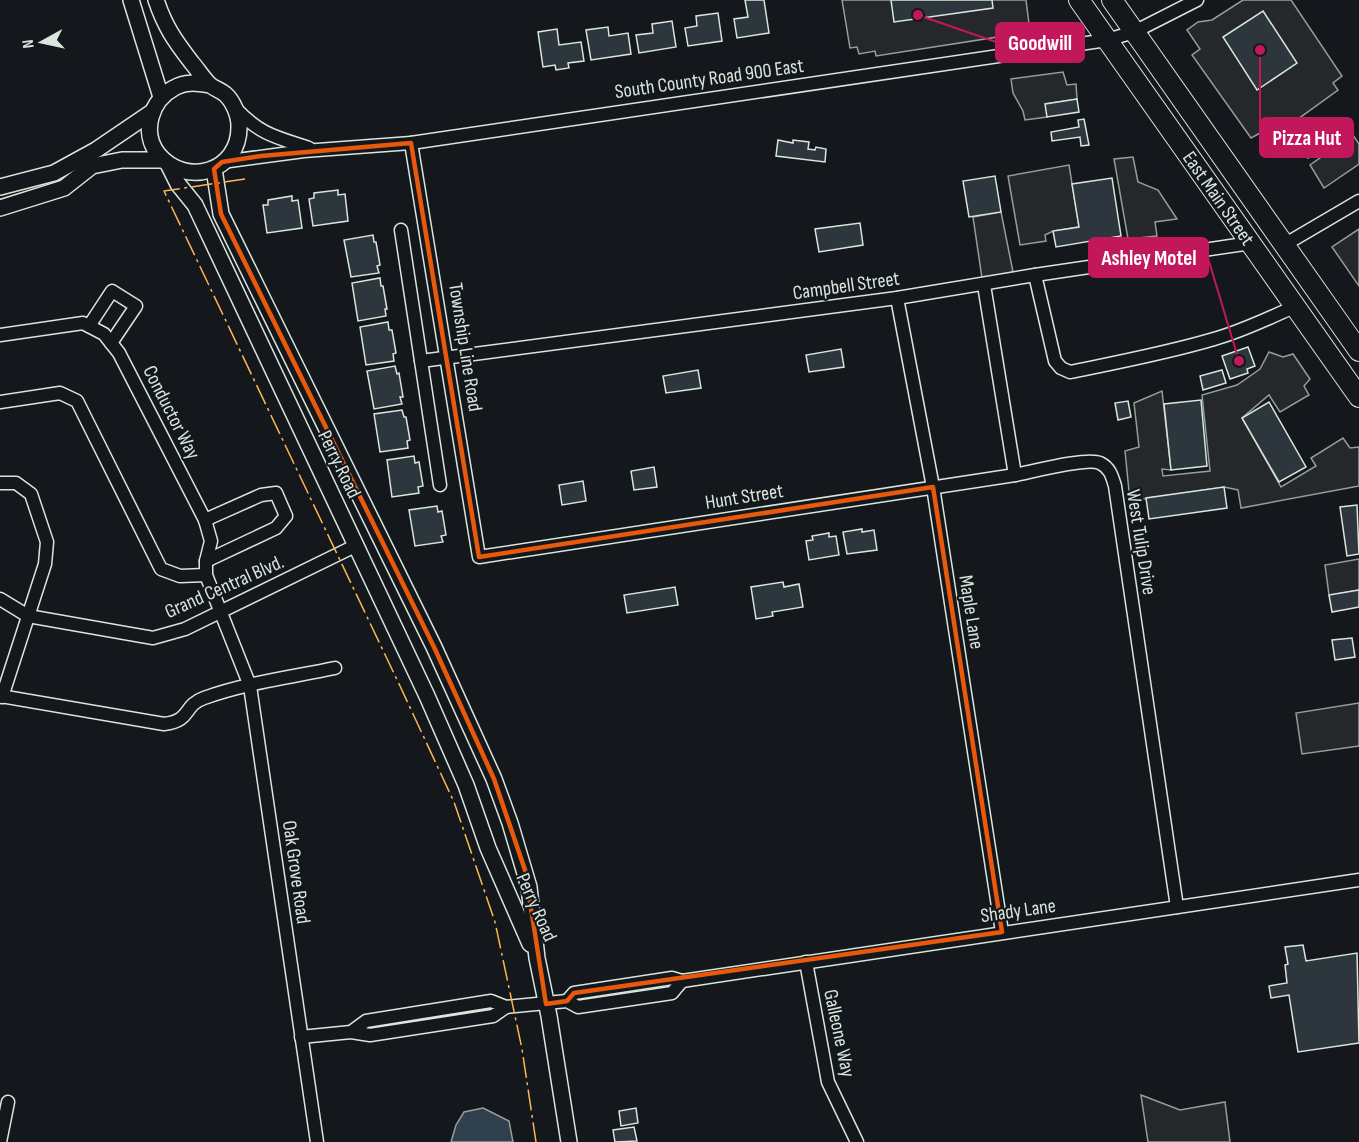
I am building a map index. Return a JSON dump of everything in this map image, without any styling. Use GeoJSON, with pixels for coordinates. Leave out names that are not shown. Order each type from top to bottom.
{"type":"FeatureCollection","features":[{"type":"Feature","properties":{"kind":"main road","name":"East Main Street"},"geometry":{"type":"LineString","coordinates":[[1079,0],[1359,397]]}},
{"type":"Feature","properties":{"kind":"main road","name":"East Main Street"},"geometry":{"type":"LineString","coordinates":[[1112,0],[1359,351]]}},
{"type":"Feature","properties":{"kind":"street"},"geometry":{"type":"LineString","coordinates":[[131,0],[161,97]]}},
{"type":"Feature","properties":{"kind":"street"},"geometry":{"type":"LineString","coordinates":[[0,208],[64,188],[92,166],[122,160],[166,162],[180,171],[197,173],[218,165],[228,158],[237,143],[239,125],[235,108],[225,94],[210,85],[168,32],[156,0]]}},
{"type":"Feature","properties":{"kind":"street","name":"South County Road 900 East"},"geometry":{"type":"LineString","coordinates":[[218,165],[316,150],[411,143],[1107,40],[1134,32],[1197,0]]}},
{"type":"Feature","properties":{"kind":"street"},"geometry":{"type":"LineString","coordinates":[[0,187],[54,173],[96,150],[152,112],[161,97],[175,87],[192,82],[210,85]]}},
{"type":"Feature","properties":{"kind":"street","name":"South County Road 900 East"},"geometry":{"type":"LineString","coordinates":[[235,108],[252,126],[270,135],[316,150]]}},
{"type":"Feature","properties":{"kind":"street","name":"Perry Road"},"geometry":{"type":"LineString","coordinates":[[152,112],[149,130],[154,148],[195,205],[357,545],[432,705],[466,785],[488,848],[537,958]]}},
{"type":"Feature","properties":{"kind":"street","name":"Township Line Road"},"geometry":{"type":"LineString","coordinates":[[411,143],[478,557]]}},
{"type":"Feature","properties":{"kind":"street","name":"Perry Road"},"geometry":{"type":"LineString","coordinates":[[218,165],[221,214],[434,647],[494,779],[525,870],[537,958]]}},
{"type":"Feature","properties":{"kind":"street"},"geometry":{"type":"LineString","coordinates":[[1284,245],[1359,201]]}},
{"type":"Feature","properties":{"kind":"street"},"geometry":{"type":"LineString","coordinates":[[401,230],[440,485]]}},
{"type":"Feature","properties":{"kind":"street","name":"Campbell Street"},"geometry":{"type":"LineString","coordinates":[[421,361],[897,298],[1251,243]]}},
{"type":"Feature","properties":{"kind":"street"},"geometry":{"type":"LineString","coordinates":[[1035,275],[1055,361],[1061,368],[1070,372],[1151,356],[1215,339],[1296,306]]}},
{"type":"Feature","properties":{"kind":"street"},"geometry":{"type":"LineString","coordinates":[[984,285],[1015,475]]}},
{"type":"Feature","properties":{"kind":"street"},"geometry":{"type":"LineString","coordinates":[[0,335],[83,323],[89,326],[112,291],[136,306],[111,343]]}},
{"type":"Feature","properties":{"kind":"street","name":"Maple Lane"},"geometry":{"type":"LineString","coordinates":[[897,298],[933,487],[1002,932]]}},
{"type":"Feature","properties":{"kind":"street","name":"Conductor Way"},"geometry":{"type":"LineString","coordinates":[[89,326],[104,334],[119,353],[205,520],[211,541],[206,561],[206,575],[221,612]]}},
{"type":"Feature","properties":{"kind":"street"},"geometry":{"type":"LineString","coordinates":[[0,402],[60,393],[77,401],[161,569],[180,576],[206,575]]}},
{"type":"Feature","properties":{"kind":"street","name":"West Tulip Drive"},"geometry":{"type":"LineString","coordinates":[[1015,475],[1086,461],[1100,463],[1109,470],[1112,476],[1177,907]]}},
{"type":"Feature","properties":{"kind":"street","name":"Hunt Street"},"geometry":{"type":"LineString","coordinates":[[478,557],[1015,475]]}},
{"type":"Feature","properties":{"kind":"street"},"geometry":{"type":"LineString","coordinates":[[0,483],[16,483],[31,494],[46,542],[45,564],[1,696],[164,724],[177,722],[185,717],[192,704],[204,698],[335,668]]}},
{"type":"Feature","properties":{"kind":"street"},"geometry":{"type":"LineString","coordinates":[[205,520],[261,495],[276,493],[286,516],[276,528],[206,561]]}},
{"type":"Feature","properties":{"kind":"street","name":"Grand Central Blvd."},"geometry":{"type":"LineString","coordinates":[[0,599],[27,616],[153,638],[185,629],[357,545]]}},
{"type":"Feature","properties":{"kind":"street","name":"Oak Grove Road"},"geometry":{"type":"LineString","coordinates":[[221,612],[250,686],[317,1142]]}},
{"type":"Feature","properties":{"kind":"street","name":"Shady Lane"},"geometry":{"type":"LineString","coordinates":[[546,1004],[567,1001],[574,993],[672,978],[682,981],[1359,880]]}},
{"type":"Feature","properties":{"kind":"street"},"geometry":{"type":"LineString","coordinates":[[537,958],[569,1142]]}},
{"type":"Feature","properties":{"kind":"street","name":"Galleone Way"},"geometry":{"type":"LineString","coordinates":[[806,962],[828,1082],[857,1142]]}},
{"type":"Feature","properties":{"kind":"street"},"geometry":{"type":"LineString","coordinates":[[301,1037],[351,1032],[370,1035],[493,1016],[506,1007],[546,1004]]}},
{"type":"Feature","properties":{"kind":"street"},"geometry":{"type":"LineString","coordinates":[[0,1142],[8,1102]]}},
{"type":"Feature","properties":{"kind":"highlighted area"},"geometry":{"type":"Polygon","coordinates":[[[411,143],[479,557],[933,487],[1002,932],[574,993],[567,1001],[546,1004],[525,870],[494,779],[434,647],[221,214],[214,169],[222,162],[261,156],[411,143]]]}},
{"type":"Feature","properties":{"kind":"shaded area"},"geometry":{"type":"Polygon","coordinates":[[[842,0],[1026,0],[1030,32],[876,56],[875,51],[859,54],[857,47],[850,48],[842,0]]]}},
{"type":"Feature","properties":{"kind":"shaded area"},"geometry":{"type":"Polygon","coordinates":[[[1243,0],[1291,0],[1342,76],[1333,83],[1338,90],[1269,140],[1262,132],[1251,138],[1192,55],[1200,49],[1187,30],[1198,22],[1212,20],[1243,0]]]}},
{"type":"Feature","properties":{"kind":"shaded area"},"geometry":{"type":"Polygon","coordinates":[[[1063,72],[1067,85],[1076,84],[1077,99],[1046,104],[1047,117],[1025,120],[1023,111],[1013,93],[1011,79],[1063,72]]]}},
{"type":"Feature","properties":{"kind":"shaded area"},"geometry":{"type":"Polygon","coordinates":[[[1353,135],[1359,144],[1359,164],[1324,188],[1310,165],[1353,135]]]}},
{"type":"Feature","properties":{"kind":"shaded area"},"geometry":{"type":"Polygon","coordinates":[[[1133,157],[1138,182],[1158,190],[1177,219],[1155,222],[1157,236],[1128,239],[1114,159],[1133,157]]]}},
{"type":"Feature","properties":{"kind":"shaded area"},"geometry":{"type":"Polygon","coordinates":[[[1069,165],[1079,227],[1053,231],[1045,235],[1046,241],[1020,245],[1008,176],[1069,165]]]}},
{"type":"Feature","properties":{"kind":"shaded area"},"geometry":{"type":"Polygon","coordinates":[[[1001,212],[1013,272],[982,278],[973,217],[1001,212]]]}},
{"type":"Feature","properties":{"kind":"shaded area"},"geometry":{"type":"Polygon","coordinates":[[[1359,229],[1359,286],[1332,247],[1359,229]]]}},
{"type":"Feature","properties":{"kind":"shaded area"},"geometry":{"type":"Polygon","coordinates":[[[1269,352],[1283,357],[1293,354],[1310,379],[1304,386],[1309,395],[1280,412],[1269,395],[1242,418],[1281,487],[1316,466],[1311,458],[1343,438],[1350,448],[1359,447],[1359,486],[1241,508],[1238,490],[1224,487],[1130,501],[1125,451],[1139,447],[1134,403],[1162,391],[1171,470],[1162,469],[1163,476],[1210,471],[1202,395],[1237,385],[1260,369],[1269,352]]]}},
{"type":"Feature","properties":{"kind":"shaded area"},"geometry":{"type":"Polygon","coordinates":[[[1359,559],[1359,590],[1329,595],[1325,565],[1359,559]]]}},
{"type":"Feature","properties":{"kind":"shaded area"},"geometry":{"type":"Polygon","coordinates":[[[1359,703],[1359,746],[1302,754],[1296,713],[1359,703]]]}},
{"type":"Feature","properties":{"kind":"shaded area"},"geometry":{"type":"Polygon","coordinates":[[[1141,1095],[1180,1110],[1225,1102],[1230,1142],[1148,1142],[1141,1095]]]}},
{"type":"Feature","properties":{"kind":"water"},"geometry":{"type":"Polygon","coordinates":[[[483,1108],[509,1121],[513,1142],[451,1142],[456,1125],[464,1112],[483,1108]]]}},
{"type":"Feature","properties":{"kind":"building"},"geometry":{"type":"Polygon","coordinates":[[[745,0],[764,0],[769,33],[737,38],[734,19],[748,17],[745,0]]]}},
{"type":"Feature","properties":{"kind":"building"},"geometry":{"type":"Polygon","coordinates":[[[891,0],[992,0],[993,8],[894,22],[891,0]]]}},
{"type":"Feature","properties":{"kind":"building"},"geometry":{"type":"Polygon","coordinates":[[[1263,11],[1297,63],[1257,90],[1223,37],[1263,11]]]}},
{"type":"Feature","properties":{"kind":"building"},"geometry":{"type":"Polygon","coordinates":[[[718,13],[722,41],[688,46],[685,28],[697,26],[696,16],[718,13]]]}},
{"type":"Feature","properties":{"kind":"building"},"geometry":{"type":"Polygon","coordinates":[[[672,21],[676,47],[639,53],[636,35],[653,33],[652,24],[672,21]]]}},
{"type":"Feature","properties":{"kind":"building"},"geometry":{"type":"Polygon","coordinates":[[[608,27],[609,36],[628,33],[631,54],[591,60],[586,30],[608,27]]]}},
{"type":"Feature","properties":{"kind":"building"},"geometry":{"type":"Polygon","coordinates":[[[557,29],[559,45],[581,42],[584,61],[568,63],[569,68],[556,70],[555,65],[543,67],[538,32],[557,29]]]}},
{"type":"Feature","properties":{"kind":"building"},"geometry":{"type":"Polygon","coordinates":[[[1077,99],[1079,112],[1047,117],[1045,104],[1077,99]]]}},
{"type":"Feature","properties":{"kind":"building"},"geometry":{"type":"Polygon","coordinates":[[[1084,119],[1089,145],[1081,146],[1080,137],[1052,141],[1051,132],[1079,127],[1078,120],[1084,119]]]}},
{"type":"Feature","properties":{"kind":"building"},"geometry":{"type":"Polygon","coordinates":[[[1323,121],[1329,130],[1335,125],[1341,134],[1308,158],[1295,140],[1323,121]]]}},
{"type":"Feature","properties":{"kind":"building"},"geometry":{"type":"Polygon","coordinates":[[[778,140],[793,143],[793,140],[809,142],[808,149],[815,150],[816,147],[826,149],[825,162],[776,156],[778,140]]]}},
{"type":"Feature","properties":{"kind":"building"},"geometry":{"type":"Polygon","coordinates":[[[995,176],[1001,212],[969,217],[963,181],[995,176]]]}},
{"type":"Feature","properties":{"kind":"building"},"geometry":{"type":"Polygon","coordinates":[[[1112,178],[1121,236],[1056,247],[1053,231],[1079,227],[1072,184],[1112,178]]]}},
{"type":"Feature","properties":{"kind":"building"},"geometry":{"type":"Polygon","coordinates":[[[338,190],[338,195],[345,194],[348,221],[313,226],[309,199],[314,198],[314,193],[338,190]]]}},
{"type":"Feature","properties":{"kind":"building"},"geometry":{"type":"Polygon","coordinates":[[[292,196],[292,201],[298,200],[302,228],[267,233],[263,205],[268,205],[268,200],[292,196]]]}},
{"type":"Feature","properties":{"kind":"building"},"geometry":{"type":"Polygon","coordinates":[[[860,223],[863,245],[819,252],[815,229],[860,223]]]}},
{"type":"Feature","properties":{"kind":"building"},"geometry":{"type":"Polygon","coordinates":[[[373,235],[380,265],[377,266],[379,273],[351,277],[344,240],[373,235]]]}},
{"type":"Feature","properties":{"kind":"building"},"geometry":{"type":"Polygon","coordinates":[[[380,278],[387,309],[385,309],[386,316],[358,321],[352,283],[380,278]]]}},
{"type":"Feature","properties":{"kind":"building"},"geometry":{"type":"Polygon","coordinates":[[[388,322],[389,330],[392,330],[396,353],[393,354],[394,361],[366,365],[360,327],[388,322]]]}},
{"type":"Feature","properties":{"kind":"building"},"geometry":{"type":"Polygon","coordinates":[[[1248,347],[1255,366],[1247,369],[1248,373],[1230,379],[1222,356],[1248,347]]]}},
{"type":"Feature","properties":{"kind":"building"},"geometry":{"type":"Polygon","coordinates":[[[841,349],[844,367],[809,372],[806,355],[841,349]]]}},
{"type":"Feature","properties":{"kind":"building"},"geometry":{"type":"Polygon","coordinates":[[[395,366],[397,374],[399,373],[402,404],[374,409],[367,371],[395,366]]]}},
{"type":"Feature","properties":{"kind":"building"},"geometry":{"type":"Polygon","coordinates":[[[698,370],[701,388],[666,393],[663,376],[698,370]]]}},
{"type":"Feature","properties":{"kind":"building"},"geometry":{"type":"Polygon","coordinates":[[[1222,370],[1226,383],[1203,390],[1200,376],[1222,370]]]}},
{"type":"Feature","properties":{"kind":"building"},"geometry":{"type":"Polygon","coordinates":[[[1201,400],[1207,466],[1171,470],[1164,404],[1201,400]]]}},
{"type":"Feature","properties":{"kind":"building"},"geometry":{"type":"Polygon","coordinates":[[[1128,401],[1131,417],[1118,420],[1115,403],[1128,401]]]}},
{"type":"Feature","properties":{"kind":"building"},"geometry":{"type":"Polygon","coordinates":[[[1269,402],[1306,467],[1279,482],[1242,418],[1269,402]]]}},
{"type":"Feature","properties":{"kind":"building"},"geometry":{"type":"Polygon","coordinates":[[[402,410],[406,417],[410,440],[407,441],[408,448],[380,452],[374,414],[402,410]]]}},
{"type":"Feature","properties":{"kind":"building"},"geometry":{"type":"Polygon","coordinates":[[[414,456],[415,463],[419,462],[423,486],[418,487],[419,493],[392,497],[387,460],[414,456]]]}},
{"type":"Feature","properties":{"kind":"building"},"geometry":{"type":"Polygon","coordinates":[[[654,467],[657,487],[634,490],[631,471],[654,467]]]}},
{"type":"Feature","properties":{"kind":"building"},"geometry":{"type":"Polygon","coordinates":[[[583,481],[586,501],[562,505],[559,485],[583,481]]]}},
{"type":"Feature","properties":{"kind":"building"},"geometry":{"type":"Polygon","coordinates":[[[1224,487],[1227,508],[1149,519],[1146,498],[1224,487]]]}},
{"type":"Feature","properties":{"kind":"building"},"geometry":{"type":"Polygon","coordinates":[[[1357,505],[1359,554],[1347,556],[1340,507],[1357,505]]]}},
{"type":"Feature","properties":{"kind":"building"},"geometry":{"type":"Polygon","coordinates":[[[437,506],[438,512],[442,511],[446,535],[441,536],[443,542],[415,546],[409,510],[437,506]]]}},
{"type":"Feature","properties":{"kind":"building"},"geometry":{"type":"Polygon","coordinates":[[[862,529],[862,532],[874,530],[877,550],[847,554],[843,532],[862,529]]]}},
{"type":"Feature","properties":{"kind":"building"},"geometry":{"type":"Polygon","coordinates":[[[829,533],[829,537],[836,536],[839,555],[809,560],[806,541],[813,540],[812,536],[829,533]]]}},
{"type":"Feature","properties":{"kind":"building"},"geometry":{"type":"Polygon","coordinates":[[[783,582],[784,587],[799,584],[803,607],[772,612],[773,616],[756,619],[751,587],[783,582]]]}},
{"type":"Feature","properties":{"kind":"building"},"geometry":{"type":"Polygon","coordinates":[[[675,587],[678,605],[627,613],[624,595],[675,587]]]}},
{"type":"Feature","properties":{"kind":"building"},"geometry":{"type":"Polygon","coordinates":[[[1359,590],[1359,607],[1332,612],[1329,595],[1359,590]]]}},
{"type":"Feature","properties":{"kind":"building"},"geometry":{"type":"Polygon","coordinates":[[[1352,638],[1355,657],[1335,660],[1332,640],[1352,638]]]}},
{"type":"Feature","properties":{"kind":"building"},"geometry":{"type":"Polygon","coordinates":[[[1303,945],[1306,961],[1357,953],[1359,1043],[1298,1052],[1289,995],[1271,998],[1269,986],[1287,983],[1285,965],[1288,964],[1285,947],[1303,945]]]}},
{"type":"Feature","properties":{"kind":"building"},"geometry":{"type":"Polygon","coordinates":[[[636,1108],[638,1123],[621,1126],[619,1111],[636,1108]]]}},
{"type":"Feature","properties":{"kind":"building"},"geometry":{"type":"Polygon","coordinates":[[[634,1127],[637,1141],[615,1142],[613,1130],[634,1127]]]}},
{"type":"Feature","properties":{"kind":"power"},"geometry":{"type":"LineString","coordinates":[[245,179],[164,191],[454,802],[495,922],[522,1049],[536,1142]]}},
{"type":"Feature","properties":{"kind":"place","name":"Goodwill"},"geometry":{"type":"Point","coordinates":[918,15]}},
{"type":"Feature","properties":{"kind":"place","name":"Pizza Hut"},"geometry":{"type":"Point","coordinates":[1260,50]}},
{"type":"Feature","properties":{"kind":"place","name":"Ashley Motel"},"geometry":{"type":"Point","coordinates":[1239,361]}}]}
